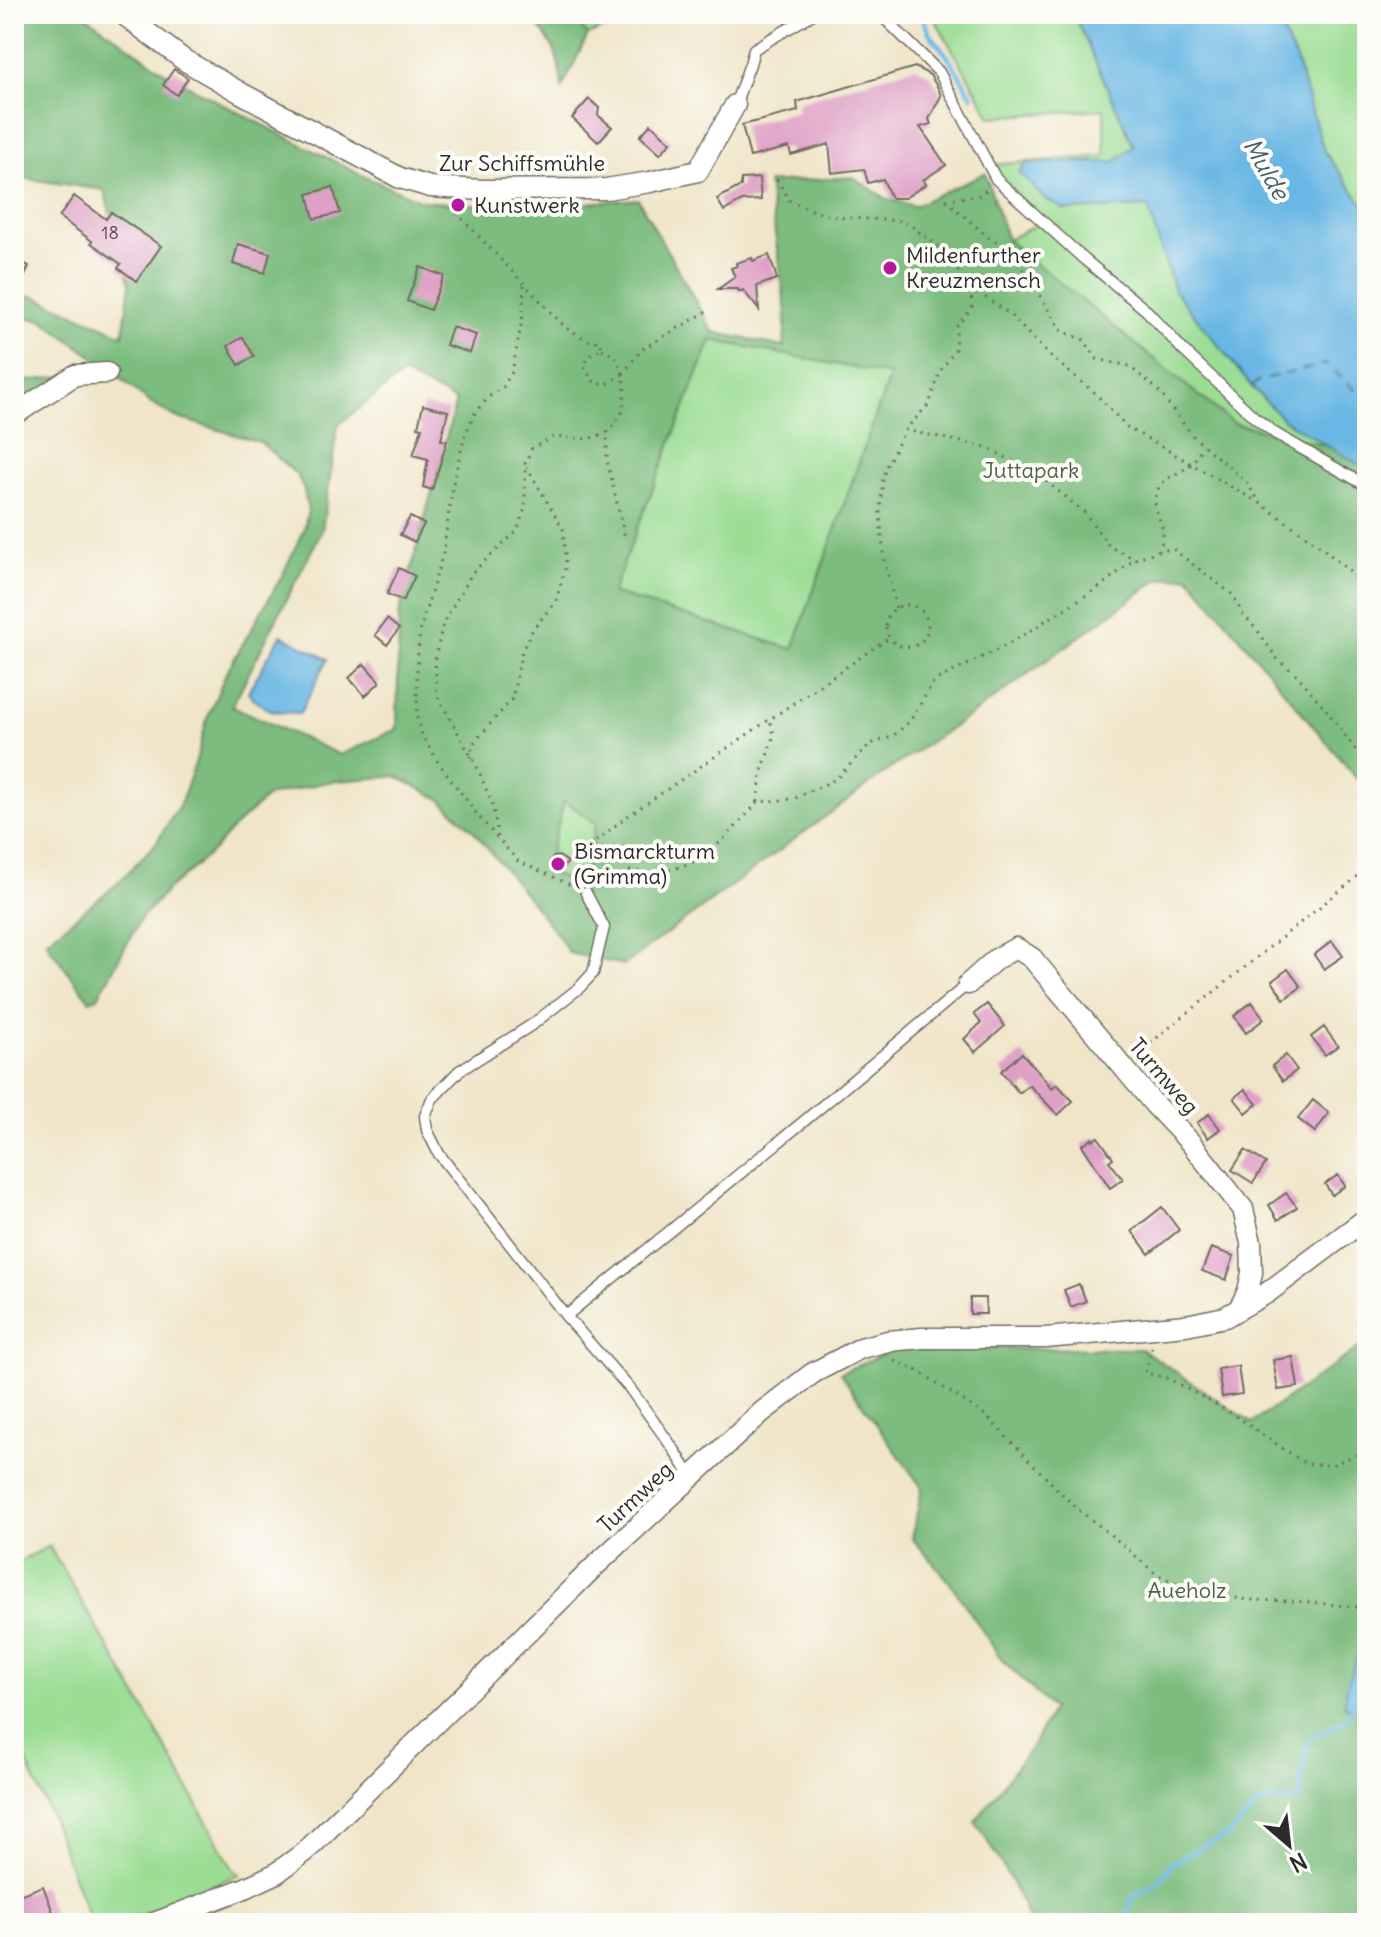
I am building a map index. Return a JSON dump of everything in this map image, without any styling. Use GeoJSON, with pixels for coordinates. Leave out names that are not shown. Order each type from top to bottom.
{"type":"FeatureCollection","features":[{"type":"Feature","properties":{"kind":"street","name":"Zur Schiffsmühle"},"geometry":{"type":"LineString","coordinates":[[123,14],[184,60],[241,93],[400,178],[430,187],[482,190],[606,189],[698,171],[735,105]]}},
{"type":"Feature","properties":{"kind":"street"},"geometry":{"type":"LineString","coordinates":[[14,415],[75,375],[107,373]]}},
{"type":"Feature","properties":{"kind":"street","name":"Turmweg"},"geometry":{"type":"LineString","coordinates":[[968,984],[996,959],[1016,948],[1032,958],[1154,1104],[1190,1142],[1243,1209],[1251,1243],[1252,1273],[1239,1309]]}},
{"type":"Feature","properties":{"kind":"street","name":"Turmweg"},"geometry":{"type":"LineString","coordinates":[[154,1923],[275,1874],[305,1852],[596,1565],[762,1412],[813,1373],[861,1348],[888,1341],[1046,1338],[1186,1325],[1225,1317],[1267,1293],[1367,1218]]}},
{"type":"Feature","properties":{"kind":"lane"},"geometry":{"type":"LineString","coordinates":[[735,105],[754,49],[813,14]]}},
{"type":"Feature","properties":{"kind":"lane"},"geometry":{"type":"LineString","coordinates":[[880,14],[939,72],[996,179],[1085,260],[1147,311],[1254,417],[1276,434],[1367,486]]}},
{"type":"Feature","properties":{"kind":"lane"},"geometry":{"type":"LineString","coordinates":[[586,893],[604,927],[593,973],[533,1024],[459,1071],[432,1099],[425,1116],[427,1130],[439,1154],[566,1316],[631,1390],[691,1477]]}},
{"type":"Feature","properties":{"kind":"lane"},"geometry":{"type":"LineString","coordinates":[[566,1316],[968,984]]}},
{"type":"Feature","properties":{"kind":"path"},"geometry":{"type":"LineString","coordinates":[[777,179],[789,200],[811,210],[834,217],[902,221],[913,227],[939,247],[971,287],[1008,313],[1051,357],[1095,393],[1127,427],[1261,504],[1318,544],[1367,587]]}},
{"type":"Feature","properties":{"kind":"path"},"geometry":{"type":"LineString","coordinates":[[996,179],[981,195],[946,200],[989,238],[1011,250],[1062,331],[1084,340],[1097,359],[1129,366],[1148,381],[1193,436],[1247,483],[1261,504]]}},
{"type":"Feature","properties":{"kind":"path"},"geometry":{"type":"LineString","coordinates":[[451,208],[566,328],[591,342],[600,341],[602,349],[616,357],[623,374],[625,391],[622,413],[607,433],[588,439],[553,437],[532,448],[525,464],[525,508],[517,531],[473,572],[443,623],[435,659],[437,695],[478,769],[493,806],[498,837]]}},
{"type":"Feature","properties":{"kind":"path"},"geometry":{"type":"LineString","coordinates":[[524,285],[523,315],[512,372],[503,387],[476,411],[466,432],[454,478],[443,553],[420,630],[417,666],[417,718],[422,735],[479,817],[518,861],[586,893],[595,842],[622,820],[889,638]]}},
{"type":"Feature","properties":{"kind":"path"},"geometry":{"type":"LineString","coordinates":[[896,608],[884,560],[880,500],[887,465],[905,430],[929,404],[941,370],[955,350],[957,326],[972,308],[971,287]]}},
{"type":"Feature","properties":{"kind":"path"},"geometry":{"type":"LineString","coordinates":[[602,349],[589,356],[584,366],[593,381],[605,385],[623,374],[642,349],[706,312]]}},
{"type":"Feature","properties":{"kind":"path"},"geometry":{"type":"LineString","coordinates":[[905,430],[986,447],[1040,476],[1084,512],[1109,546],[1135,559]]}},
{"type":"Feature","properties":{"kind":"path"},"geometry":{"type":"LineString","coordinates":[[607,433],[607,460],[625,538]]}},
{"type":"Feature","properties":{"kind":"path"},"geometry":{"type":"LineString","coordinates":[[1158,551],[1164,541],[1155,506],[1160,483],[1191,465],[1203,445]]}},
{"type":"Feature","properties":{"kind":"path"},"geometry":{"type":"LineString","coordinates":[[471,758],[472,745],[512,699],[522,651],[533,629],[556,601],[566,565],[563,529],[525,464]]}},
{"type":"Feature","properties":{"kind":"path"},"geometry":{"type":"LineString","coordinates":[[758,802],[793,799],[836,779],[870,744],[892,737],[910,721],[934,681],[1007,645],[1098,588],[1135,559],[1173,549],[1234,596],[1242,613],[1278,660],[1297,675],[1367,766]]}},
{"type":"Feature","properties":{"kind":"path"},"geometry":{"type":"LineString","coordinates":[[912,605],[926,615],[929,631],[919,644],[903,647],[889,638],[886,622],[896,608],[912,605]]}},
{"type":"Feature","properties":{"kind":"path"},"geometry":{"type":"LineString","coordinates":[[629,871],[653,874],[687,865],[717,846],[758,802],[761,774],[774,735],[770,719]]}},
{"type":"Feature","properties":{"kind":"path"},"geometry":{"type":"LineString","coordinates":[[1122,1066],[1367,869]]}},
{"type":"Feature","properties":{"kind":"path"},"geometry":{"type":"LineString","coordinates":[[1153,1328],[1154,1338],[1145,1373],[1167,1378],[1228,1411],[1306,1464],[1332,1465],[1367,1450]]}},
{"type":"Feature","properties":{"kind":"path"},"geometry":{"type":"LineString","coordinates":[[861,1348],[915,1369],[985,1415],[1075,1507],[1156,1574],[1197,1592],[1249,1600],[1367,1608]]}},
{"type":"Feature","properties":{"kind":"green space","name":"Juttapark"},"geometry":{"type":"Polygon","coordinates":[[[14,14],[83,14],[172,77],[363,176],[422,201],[518,208],[638,199],[713,332],[784,347],[786,313],[768,183],[853,177],[887,199],[914,206],[985,173],[1007,240],[1233,423],[1331,447],[1367,469],[1367,791],[1189,576],[1159,579],[981,708],[890,769],[624,965],[569,953],[558,935],[473,830],[440,799],[396,776],[327,782],[268,796],[141,918],[98,997],[90,1001],[47,940],[117,884],[156,843],[181,802],[207,719],[226,673],[282,576],[304,529],[308,511],[297,475],[260,442],[178,418],[153,405],[42,320],[14,316],[14,294],[36,297],[123,335],[130,285],[104,190],[14,177],[14,14]],[[711,340],[612,593],[793,649],[890,375],[711,340]],[[403,374],[338,425],[322,530],[232,706],[340,755],[397,729],[399,615],[456,401],[403,374]],[[564,801],[546,870],[581,886],[596,823],[564,801]]]}},
{"type":"Feature","properties":{"kind":"green space"},"geometry":{"type":"Polygon","coordinates":[[[528,14],[570,14],[588,35],[562,88],[553,48],[528,14]]]}},
{"type":"Feature","properties":{"kind":"green space"},"geometry":{"type":"Polygon","coordinates":[[[570,14],[636,14],[588,35],[570,14]]]}},
{"type":"Feature","properties":{"kind":"green space"},"geometry":{"type":"Polygon","coordinates":[[[932,14],[1074,14],[1134,146],[1114,162],[1076,161],[1065,210],[1148,207],[1174,290],[1252,387],[1284,420],[1331,447],[1233,424],[1007,240],[1042,222],[988,165],[1105,156],[1104,109],[991,117],[932,14]]]}},
{"type":"Feature","properties":{"kind":"green space"},"geometry":{"type":"Polygon","coordinates":[[[1274,14],[1367,14],[1367,209],[1324,151],[1296,60],[1274,14]]]}},
{"type":"Feature","properties":{"kind":"green space"},"geometry":{"type":"Polygon","coordinates":[[[711,340],[890,374],[793,649],[612,593],[711,340]]]}},
{"type":"Feature","properties":{"kind":"green space"},"geometry":{"type":"Polygon","coordinates":[[[75,375],[14,415],[14,383],[75,375]]]}},
{"type":"Feature","properties":{"kind":"green space"},"geometry":{"type":"Polygon","coordinates":[[[564,801],[596,823],[582,886],[545,871],[564,801]]]}},
{"type":"Feature","properties":{"kind":"green space","name":"Aueholz"},"geometry":{"type":"Polygon","coordinates":[[[1367,1342],[1367,1923],[1028,1923],[1014,1887],[975,1822],[1034,1743],[1053,1709],[1002,1660],[949,1581],[912,1538],[922,1488],[840,1373],[897,1348],[1142,1349],[1252,1423],[1367,1342]]]}},
{"type":"Feature","properties":{"kind":"green space"},"geometry":{"type":"Polygon","coordinates":[[[49,1546],[233,1869],[240,1874],[121,1923],[91,1923],[50,1814],[14,1734],[14,1564],[49,1546]]]}},
{"type":"Feature","properties":{"kind":"water","name":"Mulde"},"geometry":{"type":"Polygon","coordinates":[[[1074,14],[1274,14],[1296,60],[1324,151],[1367,209],[1367,469],[1284,420],[1252,387],[1174,290],[1148,207],[1065,210],[1043,198],[1019,172],[1027,163],[1114,162],[1134,146],[1074,14]]]}},
{"type":"Feature","properties":{"kind":"water"},"geometry":{"type":"Polygon","coordinates":[[[281,635],[328,659],[300,713],[271,710],[259,704],[248,692],[281,635]]]}},
{"type":"Feature","properties":{"kind":"water"},"geometry":{"type":"Polygon","coordinates":[[[1364,1644],[1367,1645],[1367,1699],[1356,1709],[1344,1706],[1344,1700],[1357,1656],[1364,1644]]]}},
{"type":"Feature","properties":{"kind":"building"},"geometry":{"type":"Polygon","coordinates":[[[915,67],[930,75],[941,96],[929,119],[931,124],[920,127],[946,165],[923,180],[926,184],[905,198],[891,198],[883,179],[868,183],[864,169],[832,173],[829,144],[791,155],[789,147],[750,157],[742,125],[798,111],[797,102],[915,67]]]}},
{"type":"Feature","properties":{"kind":"building"},"geometry":{"type":"Polygon","coordinates":[[[174,69],[188,78],[177,95],[163,85],[174,69]]]}},
{"type":"Feature","properties":{"kind":"building"},"geometry":{"type":"Polygon","coordinates":[[[589,99],[599,108],[598,115],[612,127],[598,142],[572,118],[589,99]]]}},
{"type":"Feature","properties":{"kind":"building"},"geometry":{"type":"Polygon","coordinates":[[[651,124],[671,142],[660,154],[640,136],[651,124]]]}},
{"type":"Feature","properties":{"kind":"building"},"geometry":{"type":"Polygon","coordinates":[[[759,178],[761,200],[742,201],[724,211],[717,199],[741,186],[741,179],[759,178]]]}},
{"type":"Feature","properties":{"kind":"building"},"geometry":{"type":"Polygon","coordinates":[[[333,187],[340,213],[314,219],[308,194],[333,187]]]}},
{"type":"Feature","properties":{"kind":"building"},"geometry":{"type":"Polygon","coordinates":[[[74,196],[106,219],[111,212],[161,246],[137,281],[118,268],[121,264],[59,217],[74,196]]]}},
{"type":"Feature","properties":{"kind":"building"},"geometry":{"type":"Polygon","coordinates":[[[238,244],[270,253],[265,273],[233,264],[238,244]]]}},
{"type":"Feature","properties":{"kind":"building"},"geometry":{"type":"Polygon","coordinates":[[[769,255],[777,279],[757,286],[759,310],[743,290],[718,289],[735,277],[731,268],[737,266],[736,263],[769,255]]]}},
{"type":"Feature","properties":{"kind":"building"},"geometry":{"type":"Polygon","coordinates":[[[14,259],[29,266],[24,278],[14,274],[14,259]]]}},
{"type":"Feature","properties":{"kind":"building"},"geometry":{"type":"Polygon","coordinates":[[[420,267],[444,276],[430,310],[407,301],[420,267]]]}},
{"type":"Feature","properties":{"kind":"building"},"geometry":{"type":"Polygon","coordinates":[[[452,327],[476,335],[470,353],[446,345],[452,327]]]}},
{"type":"Feature","properties":{"kind":"building"},"geometry":{"type":"Polygon","coordinates":[[[243,337],[254,356],[239,365],[228,346],[243,337]]]}},
{"type":"Feature","properties":{"kind":"building"},"geometry":{"type":"Polygon","coordinates":[[[423,405],[448,411],[441,440],[447,441],[432,490],[423,487],[428,459],[413,455],[422,428],[418,427],[423,405]]]}},
{"type":"Feature","properties":{"kind":"building"},"geometry":{"type":"Polygon","coordinates":[[[410,517],[424,524],[415,542],[400,535],[410,517]]]}},
{"type":"Feature","properties":{"kind":"building"},"geometry":{"type":"Polygon","coordinates":[[[399,568],[415,576],[403,601],[387,594],[399,568]]]}},
{"type":"Feature","properties":{"kind":"building"},"geometry":{"type":"Polygon","coordinates":[[[387,619],[399,629],[387,645],[375,635],[387,619]]]}},
{"type":"Feature","properties":{"kind":"building"},"geometry":{"type":"Polygon","coordinates":[[[364,664],[380,682],[365,696],[349,678],[364,664]]]}},
{"type":"Feature","properties":{"kind":"building","name":"Bismarckturm (Grimma)"},"geometry":{"type":"Polygon","coordinates":[[[559,856],[568,862],[562,869],[552,869],[550,862],[559,856]]]}},
{"type":"Feature","properties":{"kind":"building"},"geometry":{"type":"Polygon","coordinates":[[[1332,941],[1343,956],[1324,969],[1314,955],[1332,941]]]}},
{"type":"Feature","properties":{"kind":"building"},"geometry":{"type":"Polygon","coordinates":[[[1288,969],[1301,987],[1284,999],[1272,981],[1288,969]]]}},
{"type":"Feature","properties":{"kind":"building"},"geometry":{"type":"Polygon","coordinates":[[[1252,1002],[1264,1019],[1246,1033],[1234,1016],[1252,1002]]]}},
{"type":"Feature","properties":{"kind":"building"},"geometry":{"type":"Polygon","coordinates":[[[987,1004],[1005,1026],[975,1052],[964,1039],[981,1023],[974,1014],[987,1004]]]}},
{"type":"Feature","properties":{"kind":"building"},"geometry":{"type":"Polygon","coordinates":[[[1324,1027],[1338,1046],[1325,1055],[1311,1037],[1324,1027]]]}},
{"type":"Feature","properties":{"kind":"building"},"geometry":{"type":"Polygon","coordinates":[[[1022,1053],[1052,1088],[1057,1084],[1073,1101],[1058,1115],[1029,1085],[1019,1093],[1001,1071],[1022,1053]]]}},
{"type":"Feature","properties":{"kind":"building"},"geometry":{"type":"Polygon","coordinates":[[[1286,1055],[1297,1070],[1283,1081],[1272,1066],[1286,1055]]]}},
{"type":"Feature","properties":{"kind":"building"},"geometry":{"type":"Polygon","coordinates":[[[1245,1089],[1257,1104],[1246,1113],[1234,1098],[1245,1089]]]}},
{"type":"Feature","properties":{"kind":"building"},"geometry":{"type":"Polygon","coordinates":[[[1313,1100],[1329,1113],[1315,1132],[1298,1119],[1313,1100]]]}},
{"type":"Feature","properties":{"kind":"building"},"geometry":{"type":"Polygon","coordinates":[[[1209,1114],[1220,1129],[1208,1138],[1197,1123],[1209,1114]]]}},
{"type":"Feature","properties":{"kind":"building"},"geometry":{"type":"Polygon","coordinates":[[[1098,1137],[1113,1158],[1109,1161],[1123,1179],[1110,1188],[1082,1145],[1098,1137]]]}},
{"type":"Feature","properties":{"kind":"building"},"geometry":{"type":"Polygon","coordinates":[[[1245,1150],[1266,1163],[1253,1183],[1232,1170],[1245,1150]]]}},
{"type":"Feature","properties":{"kind":"building"},"geometry":{"type":"Polygon","coordinates":[[[1338,1175],[1345,1186],[1332,1195],[1325,1184],[1338,1175]]]}},
{"type":"Feature","properties":{"kind":"building"},"geometry":{"type":"Polygon","coordinates":[[[1286,1193],[1297,1207],[1278,1220],[1269,1205],[1286,1193]]]}},
{"type":"Feature","properties":{"kind":"building"},"geometry":{"type":"Polygon","coordinates":[[[1162,1207],[1179,1230],[1149,1254],[1132,1231],[1162,1207]]]}},
{"type":"Feature","properties":{"kind":"building"},"geometry":{"type":"Polygon","coordinates":[[[1211,1248],[1234,1256],[1226,1280],[1202,1271],[1211,1248]]]}},
{"type":"Feature","properties":{"kind":"building"},"geometry":{"type":"Polygon","coordinates":[[[1079,1284],[1086,1301],[1071,1307],[1064,1290],[1079,1284]]]}},
{"type":"Feature","properties":{"kind":"building"},"geometry":{"type":"Polygon","coordinates":[[[970,1298],[985,1298],[986,1314],[970,1314],[970,1298]]]}},
{"type":"Feature","properties":{"kind":"building"},"geometry":{"type":"Polygon","coordinates":[[[1293,1357],[1298,1387],[1278,1390],[1273,1360],[1293,1357]]]}},
{"type":"Feature","properties":{"kind":"building"},"geometry":{"type":"Polygon","coordinates":[[[1238,1366],[1242,1394],[1222,1397],[1218,1369],[1238,1366]]]}},
{"type":"Feature","properties":{"kind":"building"},"geometry":{"type":"Polygon","coordinates":[[[43,1886],[55,1918],[43,1923],[14,1923],[14,1897],[43,1886]]]}},
{"type":"Feature","properties":{"kind":"waterway"},"geometry":{"type":"LineString","coordinates":[[921,14],[930,34],[972,96]]}},
{"type":"Feature","properties":{"kind":"waterway"},"geometry":{"type":"LineString","coordinates":[[1125,1923],[1132,1897],[1157,1884],[1172,1864],[1227,1836],[1257,1805],[1272,1800],[1301,1799],[1300,1777],[1304,1771],[1309,1741],[1346,1720],[1357,1703]]}},
{"type":"Feature","properties":{"kind":"ferry route"},"geometry":{"type":"LineString","coordinates":[[1252,387],[1259,380],[1326,364],[1367,400]]}},
{"type":"Feature","properties":{"kind":"place","name":"Kunstwerk"},"geometry":{"type":"Point","coordinates":[458,205]}},
{"type":"Feature","properties":{"kind":"place","name":"Mildenfurther Kreuzmensch"},"geometry":{"type":"Point","coordinates":[890,268]}},
{"type":"Feature","properties":{"kind":"place","name":"Bismarckturm (Grimma)"},"geometry":{"type":"Point","coordinates":[558,864]}}]}
